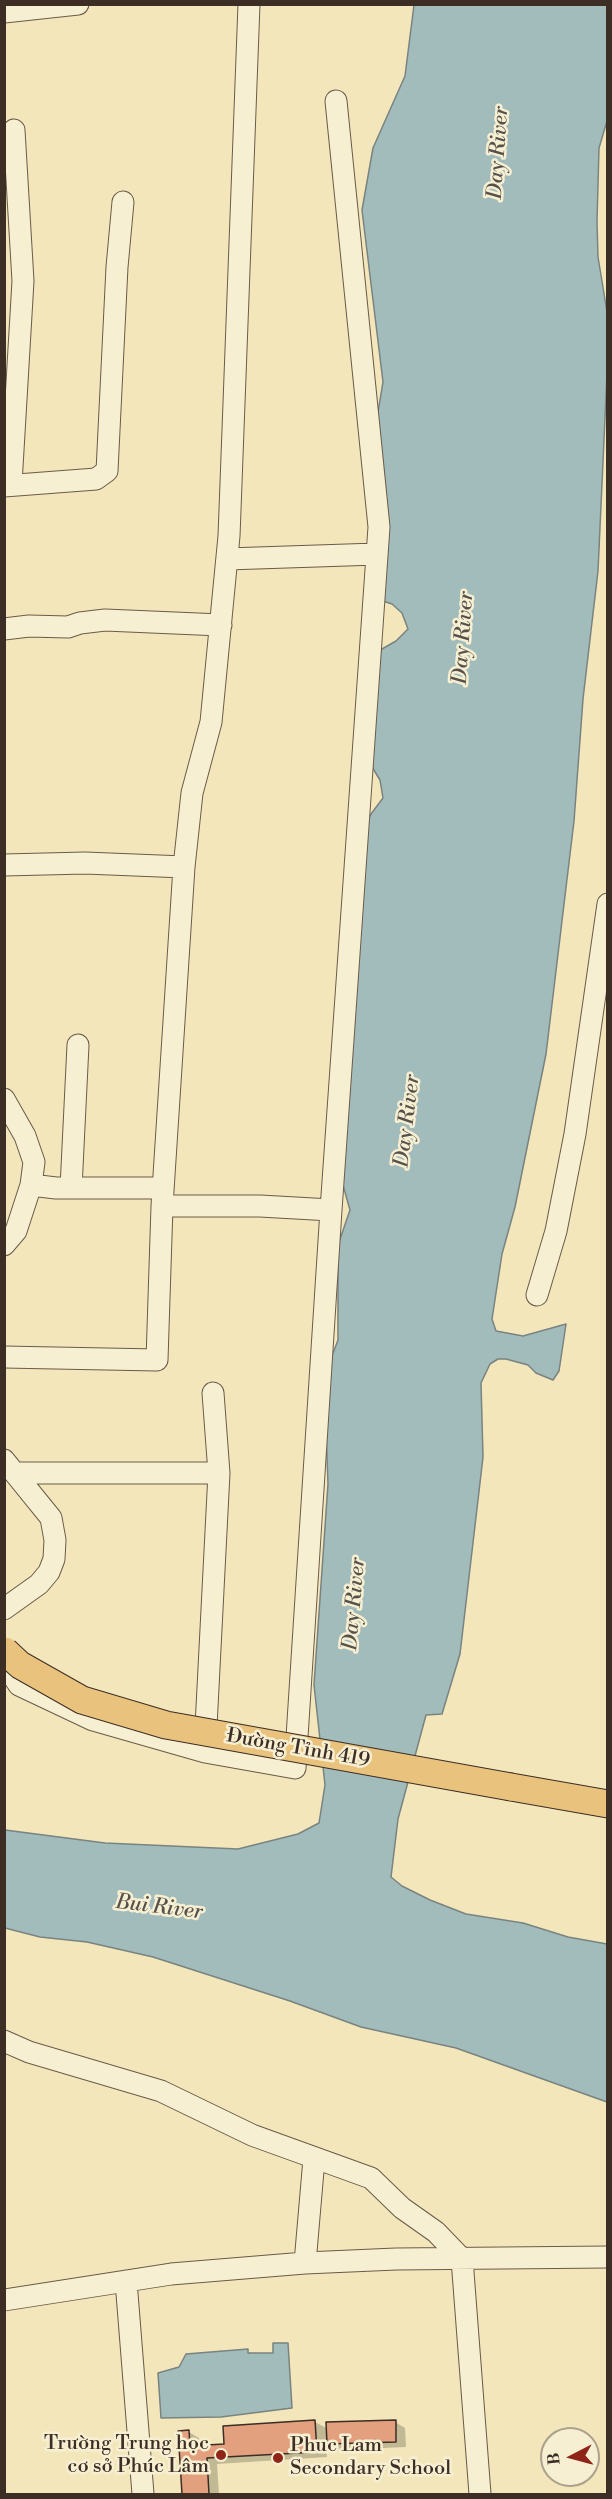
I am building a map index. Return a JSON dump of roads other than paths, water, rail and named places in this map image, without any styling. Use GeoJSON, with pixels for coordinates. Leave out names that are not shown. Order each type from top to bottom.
{"type":"FeatureCollection","features":[{"type":"Feature","properties":{"kind":"main road","name":"Đường Tỉnh 419"},"geometry":{"type":"LineString","coordinates":[[5,1651],[20,1665],[82,1701],[166,1725],[608,1804]]}},
{"type":"Feature","properties":{"kind":"street"},"geometry":{"type":"LineString","coordinates":[[4,12],[78,4]]}},
{"type":"Feature","properties":{"kind":"street"},"geometry":{"type":"LineString","coordinates":[[4,1357],[157,1360],[163,1197],[184,867],[192,793],[211,722],[226,559],[249,4]]}},
{"type":"Feature","properties":{"kind":"street"},"geometry":{"type":"LineString","coordinates":[[4,1663],[19,1685],[93,1720],[205,1752],[295,1768],[379,527],[336,101]]}},
{"type":"Feature","properties":{"kind":"street"},"geometry":{"type":"LineString","coordinates":[[14,130],[12,229],[23,281],[8,485],[96,479],[107,471],[117,267],[123,202]]}},
{"type":"Feature","properties":{"kind":"street"},"geometry":{"type":"LineString","coordinates":[[226,559],[377,554]]}},
{"type":"Feature","properties":{"kind":"street"},"geometry":{"type":"LineString","coordinates":[[4,629],[29,626],[68,627],[105,620],[221,625]]}},
{"type":"Feature","properties":{"kind":"street"},"geometry":{"type":"LineString","coordinates":[[4,865],[85,863],[184,867]]}},
{"type":"Feature","properties":{"kind":"street"},"geometry":{"type":"LineString","coordinates":[[537,1295],[556,1231],[575,1134],[608,904]]}},
{"type":"Feature","properties":{"kind":"street"},"geometry":{"type":"LineString","coordinates":[[71,1188],[78,1045]]}},
{"type":"Feature","properties":{"kind":"street"},"geometry":{"type":"LineString","coordinates":[[4,1099],[25,1137],[34,1162],[31,1185],[16,1231],[4,1245]]}},
{"type":"Feature","properties":{"kind":"street"},"geometry":{"type":"LineString","coordinates":[[31,1185],[260,1206],[331,1210]]}},
{"type":"Feature","properties":{"kind":"street"},"geometry":{"type":"LineString","coordinates":[[205,1752],[219,1473],[213,1393]]}},
{"type":"Feature","properties":{"kind":"street"},"geometry":{"type":"LineString","coordinates":[[10,1466],[219,1473]]}},
{"type":"Feature","properties":{"kind":"street"},"geometry":{"type":"LineString","coordinates":[[4,1609],[39,1584],[49,1572],[54,1559],[55,1540],[51,1518],[10,1466]]}},
{"type":"Feature","properties":{"kind":"street"},"geometry":{"type":"LineString","coordinates":[[4,2041],[29,2052],[161,2091],[252,2135],[371,2178],[402,2208],[436,2232],[462,2259],[480,2494]]}},
{"type":"Feature","properties":{"kind":"street"},"geometry":{"type":"LineString","coordinates":[[305,2264],[314,2159]]}},
{"type":"Feature","properties":{"kind":"street"},"geometry":{"type":"LineString","coordinates":[[4,2300],[171,2274],[305,2264],[608,2257]]}},
{"type":"Feature","properties":{"kind":"street"},"geometry":{"type":"LineString","coordinates":[[126,2282],[143,2494]]}},
{"type":"Feature","properties":{"kind":"water"},"geometry":{"type":"Polygon","coordinates":[[[414,5],[607,5],[607,121],[599,148],[597,221],[598,257],[608,318],[598,571],[583,699],[574,821],[546,1054],[515,1207],[502,1254],[492,1319],[496,1331],[523,1336],[566,1324],[559,1371],[553,1380],[536,1373],[528,1365],[498,1359],[490,1364],[481,1383],[483,1457],[460,1654],[442,1714],[426,1715],[398,1819],[391,1877],[402,1886],[430,1900],[466,1914],[523,1923],[568,1937],[607,1944],[607,2102],[456,2048],[361,2027],[290,2001],[153,1957],[87,1942],[40,1937],[5,1928],[5,1830],[105,1843],[238,1849],[298,1834],[319,1823],[325,1785],[314,1685],[328,1484],[324,1377],[338,1340],[338,1245],[350,1210],[341,1178],[365,827],[383,798],[380,780],[372,767],[374,660],[382,649],[396,641],[408,629],[402,613],[392,604],[380,600],[377,418],[383,382],[362,210],[373,148],[405,76],[414,5]]]}},
{"type":"Feature","properties":{"kind":"water"},"geometry":{"type":"Polygon","coordinates":[[[273,2343],[288,2343],[292,2408],[221,2417],[161,2418],[158,2373],[179,2367],[186,2354],[248,2349],[248,2353],[273,2353],[273,2343]]]}},
{"type":"Feature","properties":{"kind":"place","name":"Trường Trung học cơ sở Phúc Lâm"},"geometry":{"type":"Point","coordinates":[221,2455]}},
{"type":"Feature","properties":{"kind":"place","name":"Phuc Lam Secondary School"},"geometry":{"type":"Point","coordinates":[278,2458]}},
{"type":"Feature","properties":{"kind":"water label","name":"Day River"},"geometry":{"type":"Point","coordinates":[499,153]}},
{"type":"Feature","properties":{"kind":"water label","name":"Day River"},"geometry":{"type":"Point","coordinates":[464,638]}},
{"type":"Feature","properties":{"kind":"water label","name":"Day River"},"geometry":{"type":"Point","coordinates":[408,1121]}},
{"type":"Feature","properties":{"kind":"water label","name":"Day River"},"geometry":{"type":"Point","coordinates":[355,1604]}},
{"type":"Feature","properties":{"kind":"water label","name":"Bui River"},"geometry":{"type":"Point","coordinates":[159,1908]}}]}
